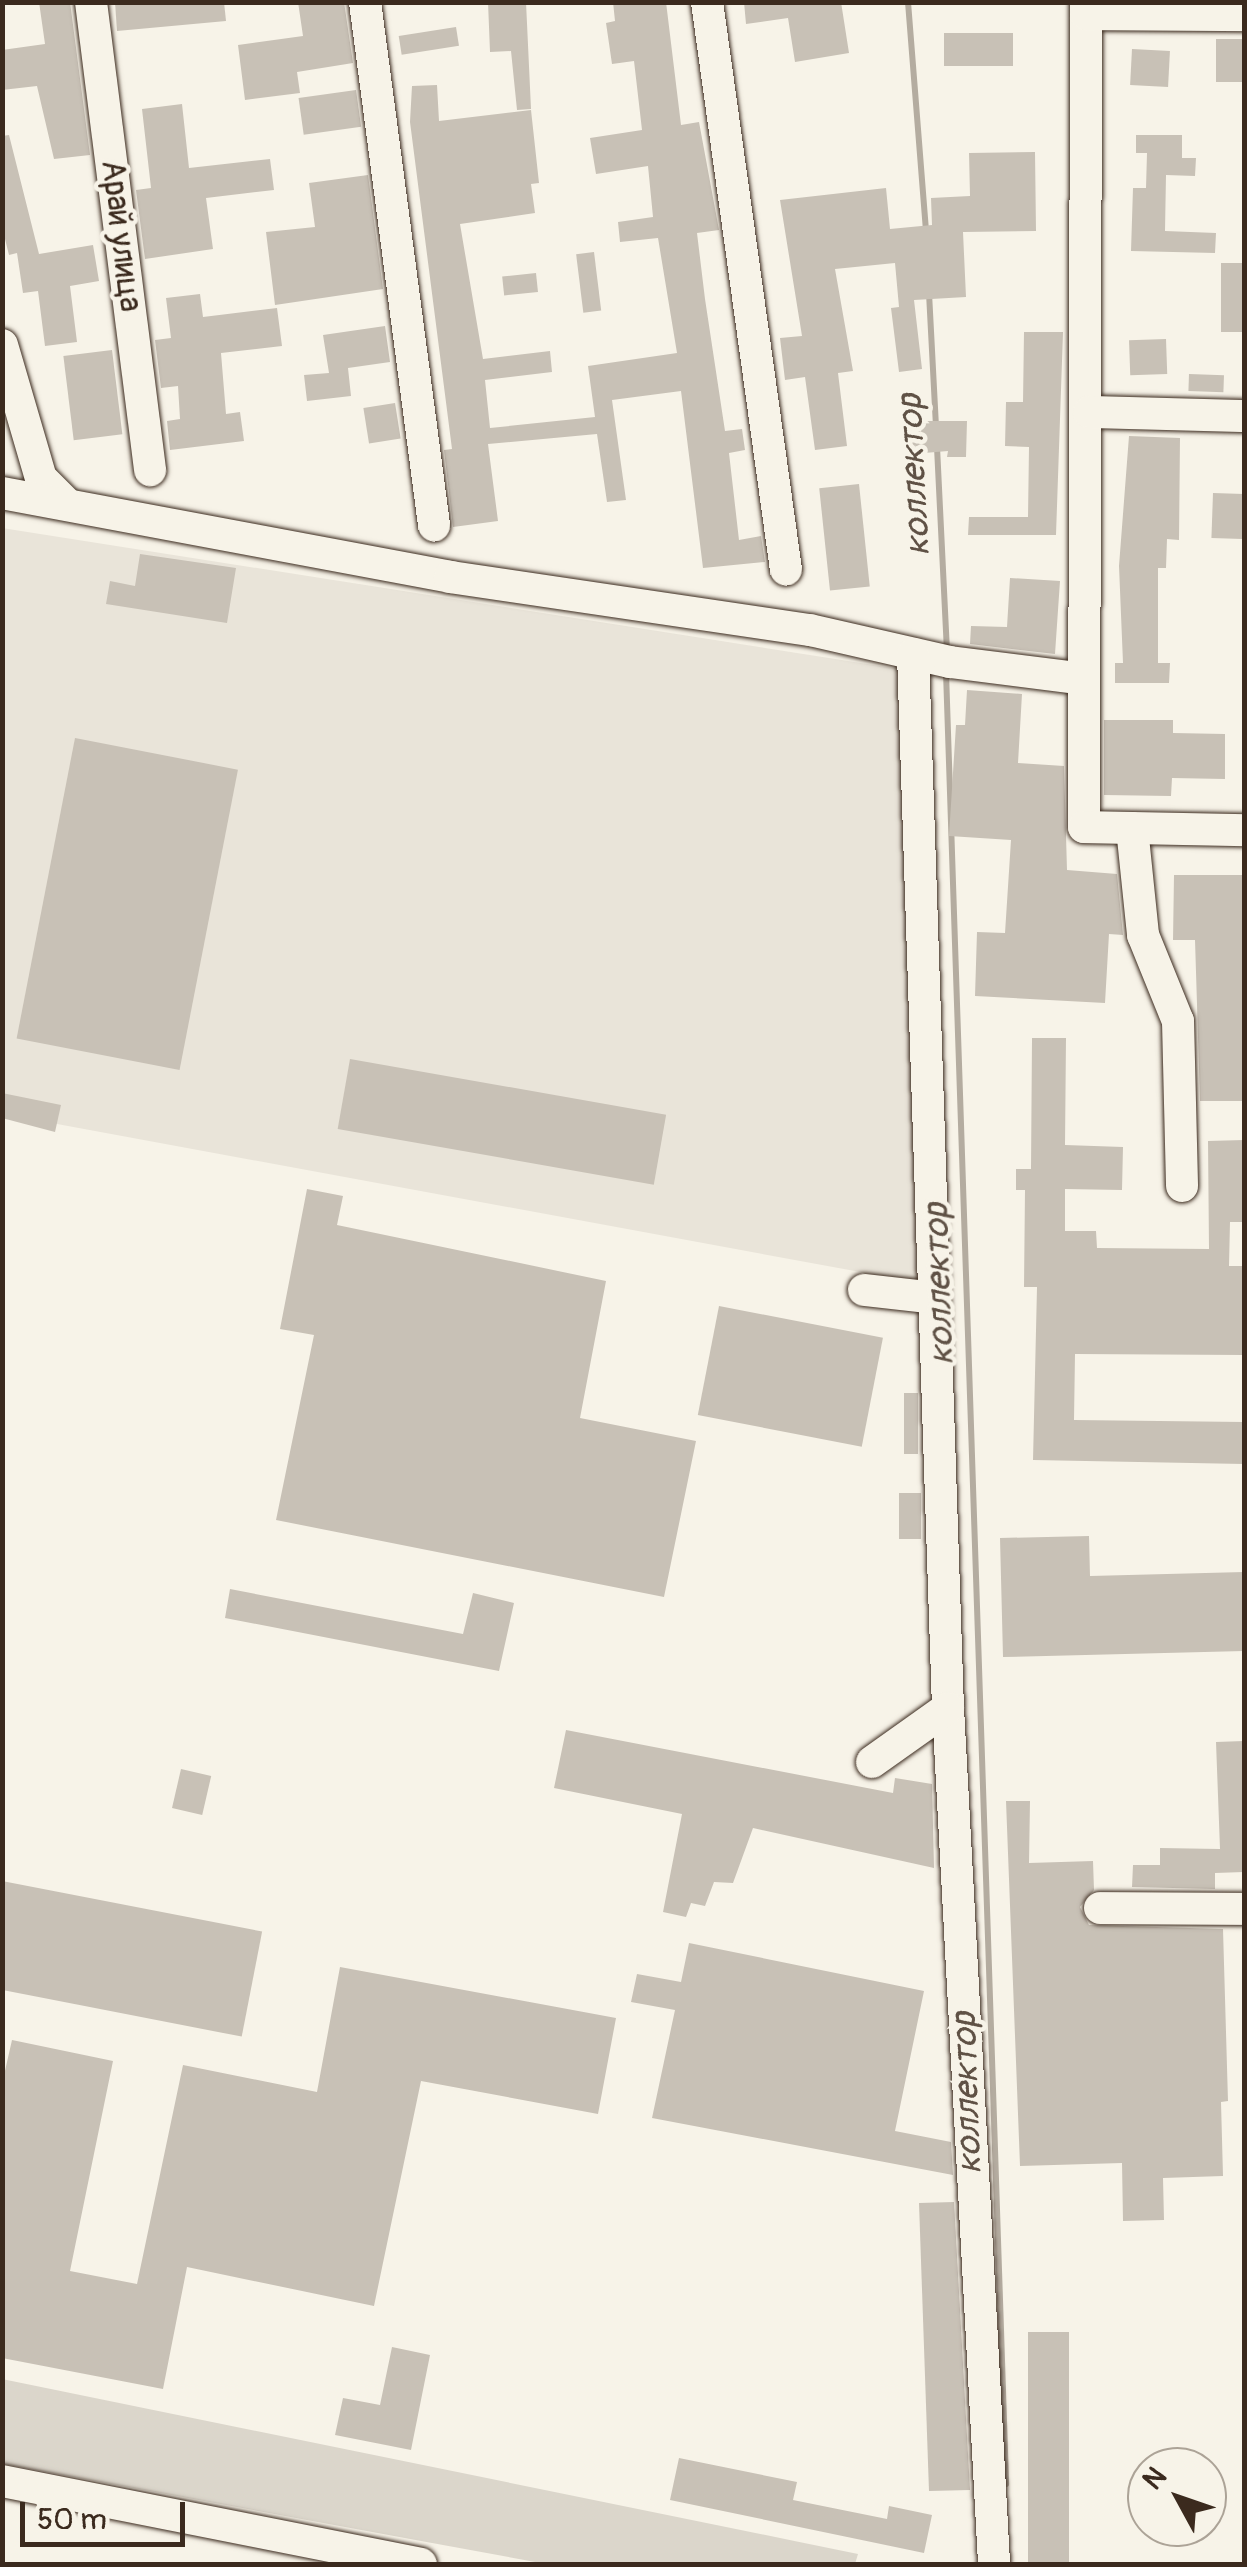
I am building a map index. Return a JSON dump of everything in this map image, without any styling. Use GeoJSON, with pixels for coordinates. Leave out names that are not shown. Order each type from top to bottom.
{"type":"FeatureCollection","features":[{"type":"Feature","properties":{"kind":"street","name":"Арай улица"},"geometry":{"type":"LineString","coordinates":[[91,2],[150,470]]}},
{"type":"Feature","properties":{"kind":"street"},"geometry":{"type":"LineString","coordinates":[[365,2],[434,525]]}},
{"type":"Feature","properties":{"kind":"street"},"geometry":{"type":"LineString","coordinates":[[707,2],[786,570]]}},
{"type":"Feature","properties":{"kind":"street"},"geometry":{"type":"LineString","coordinates":[[1244,15],[1086,8],[1089,412],[1084,680],[1084,827],[1244,830]]}},
{"type":"Feature","properties":{"kind":"street"},"geometry":{"type":"LineString","coordinates":[[2,345],[41,478],[65,502]]}},
{"type":"Feature","properties":{"kind":"street"},"geometry":{"type":"LineString","coordinates":[[1089,412],[1244,416]]}},
{"type":"Feature","properties":{"kind":"street"},"geometry":{"type":"LineString","coordinates":[[2,493],[450,577],[810,630],[928,657],[1084,680]]}},
{"type":"Feature","properties":{"kind":"street"},"geometry":{"type":"LineString","coordinates":[[928,657],[934,1298],[948,1708],[994,2564]]}},
{"type":"Feature","properties":{"kind":"street"},"geometry":{"type":"LineString","coordinates":[[1132,828],[1143,936],[1178,1022],[1182,1186]]}},
{"type":"Feature","properties":{"kind":"street"},"geometry":{"type":"LineString","coordinates":[[864,1290],[934,1298]]}},
{"type":"Feature","properties":{"kind":"street"},"geometry":{"type":"LineString","coordinates":[[872,1762],[948,1708]]}},
{"type":"Feature","properties":{"kind":"street"},"geometry":{"type":"LineString","coordinates":[[1100,1908],[1244,1909]]}},
{"type":"Feature","properties":{"kind":"street"},"geometry":{"type":"LineString","coordinates":[[2,2481],[421,2564]]}},
{"type":"Feature","properties":{"kind":"shaded area"},"geometry":{"type":"Polygon","coordinates":[[[2,528],[899,669],[920,1283],[3,1114],[2,528]]]}},
{"type":"Feature","properties":{"kind":"shaded area"},"geometry":{"type":"Polygon","coordinates":[[[2,2379],[858,2554],[855,2564],[546,2564],[3,2464],[2,2379]]]}},
{"type":"Feature","properties":{"kind":"building"},"geometry":{"type":"Polygon","coordinates":[[[39,2],[70,2],[90,155],[54,159],[37,86],[2,90],[2,50],[45,44],[39,2]]]}},
{"type":"Feature","properties":{"kind":"building"},"geometry":{"type":"Polygon","coordinates":[[[115,2],[224,2],[226,21],[117,31],[115,2]]]}},
{"type":"Feature","properties":{"kind":"building"},"geometry":{"type":"Polygon","coordinates":[[[298,2],[344,2],[353,63],[297,72],[300,93],[245,100],[238,45],[303,36],[298,2]]]}},
{"type":"Feature","properties":{"kind":"building"},"geometry":{"type":"Polygon","coordinates":[[[488,2],[526,2],[531,109],[517,110],[511,51],[490,52],[488,2]]]}},
{"type":"Feature","properties":{"kind":"building"},"geometry":{"type":"Polygon","coordinates":[[[613,2],[666,2],[681,125],[699,122],[719,230],[697,233],[705,299],[725,431],[742,429],[745,450],[729,453],[739,540],[761,536],[765,562],[703,568],[681,391],[612,400],[626,500],[607,502],[597,434],[488,444],[498,521],[453,527],[444,450],[452,449],[410,122],[412,86],[437,85],[439,121],[531,110],[539,183],[531,184],[535,213],[460,224],[483,359],[550,351],[552,372],[485,380],[490,428],[595,417],[588,366],[677,353],[658,238],[620,242],[618,222],[653,217],[648,166],[596,174],[590,138],[642,130],[634,61],[612,64],[606,23],[615,21],[613,2]]]}},
{"type":"Feature","properties":{"kind":"building"},"geometry":{"type":"Polygon","coordinates":[[[744,2],[841,2],[849,53],[795,62],[788,18],[746,24],[744,2]]]}},
{"type":"Feature","properties":{"kind":"building"},"geometry":{"type":"Polygon","coordinates":[[[456,27],[459,46],[402,55],[399,36],[456,27]]]}},
{"type":"Feature","properties":{"kind":"building"},"geometry":{"type":"Polygon","coordinates":[[[944,33],[1013,33],[1013,66],[944,66],[944,33]]]}},
{"type":"Feature","properties":{"kind":"building"},"geometry":{"type":"Polygon","coordinates":[[[1216,39],[1244,39],[1244,82],[1216,82],[1216,39]]]}},
{"type":"Feature","properties":{"kind":"building"},"geometry":{"type":"Polygon","coordinates":[[[1132,49],[1170,51],[1168,87],[1130,85],[1132,49]]]}},
{"type":"Feature","properties":{"kind":"building"},"geometry":{"type":"Polygon","coordinates":[[[356,90],[361,127],[304,135],[299,98],[356,90]]]}},
{"type":"Feature","properties":{"kind":"building"},"geometry":{"type":"Polygon","coordinates":[[[182,104],[189,168],[270,159],[274,190],[206,198],[213,249],[145,259],[136,190],[151,188],[142,109],[182,104]]]}},
{"type":"Feature","properties":{"kind":"building"},"geometry":{"type":"Polygon","coordinates":[[[9,135],[39,254],[93,245],[99,281],[70,286],[77,342],[45,346],[38,291],[23,293],[17,253],[9,255],[2,227],[2,136],[9,135]]]}},
{"type":"Feature","properties":{"kind":"building"},"geometry":{"type":"Polygon","coordinates":[[[1136,135],[1182,135],[1182,158],[1196,158],[1195,176],[1166,175],[1165,231],[1216,233],[1215,253],[1131,251],[1133,188],[1146,188],[1147,153],[1136,153],[1136,135]]]}},
{"type":"Feature","properties":{"kind":"building"},"geometry":{"type":"Polygon","coordinates":[[[1035,152],[1036,231],[963,232],[966,297],[914,300],[922,369],[899,372],[891,308],[899,307],[895,263],[835,269],[853,371],[838,373],[847,446],[815,450],[805,377],[785,380],[780,338],[802,336],[780,200],[886,188],[890,229],[932,225],[931,198],[970,196],[969,153],[1035,152]]]}},
{"type":"Feature","properties":{"kind":"building"},"geometry":{"type":"Polygon","coordinates":[[[368,175],[383,289],[275,305],[266,232],[315,227],[309,183],[368,175]]]}},
{"type":"Feature","properties":{"kind":"building"},"geometry":{"type":"Polygon","coordinates":[[[594,252],[601,311],[583,313],[576,254],[594,252]]]}},
{"type":"Feature","properties":{"kind":"building"},"geometry":{"type":"Polygon","coordinates":[[[1221,263],[1244,263],[1244,332],[1221,332],[1221,263]]]}},
{"type":"Feature","properties":{"kind":"building"},"geometry":{"type":"Polygon","coordinates":[[[536,273],[538,292],[504,295],[502,277],[536,273]]]}},
{"type":"Feature","properties":{"kind":"building"},"geometry":{"type":"Polygon","coordinates":[[[200,294],[203,317],[277,308],[282,346],[221,353],[226,414],[240,412],[244,441],[170,450],[167,421],[180,419],[178,386],[161,388],[155,340],[171,338],[166,298],[200,294]]]}},
{"type":"Feature","properties":{"kind":"building"},"geometry":{"type":"Polygon","coordinates":[[[385,326],[390,362],[348,368],[351,396],[307,401],[304,375],[329,373],[323,335],[385,326]]]}},
{"type":"Feature","properties":{"kind":"building"},"geometry":{"type":"Polygon","coordinates":[[[1024,332],[1063,332],[1056,535],[968,535],[969,517],[1028,517],[1029,447],[1005,446],[1006,402],[1023,402],[1024,332]]]}},
{"type":"Feature","properties":{"kind":"building"},"geometry":{"type":"Polygon","coordinates":[[[1166,339],[1167,374],[1130,375],[1129,340],[1166,339]]]}},
{"type":"Feature","properties":{"kind":"building"},"geometry":{"type":"Polygon","coordinates":[[[112,350],[122,434],[74,440],[63,356],[112,350]]]}},
{"type":"Feature","properties":{"kind":"building"},"geometry":{"type":"Polygon","coordinates":[[[1189,374],[1224,375],[1223,392],[1188,391],[1189,374]]]}},
{"type":"Feature","properties":{"kind":"building"},"geometry":{"type":"Polygon","coordinates":[[[395,403],[401,439],[369,444],[363,408],[395,403]]]}},
{"type":"Feature","properties":{"kind":"building"},"geometry":{"type":"Polygon","coordinates":[[[909,421],[967,421],[966,457],[947,457],[948,451],[912,454],[909,421]]]}},
{"type":"Feature","properties":{"kind":"building"},"geometry":{"type":"Polygon","coordinates":[[[1129,436],[1180,438],[1179,540],[1167,539],[1166,568],[1158,568],[1158,663],[1170,663],[1169,683],[1115,683],[1115,663],[1123,663],[1119,566],[1129,436]]]}},
{"type":"Feature","properties":{"kind":"building"},"geometry":{"type":"Polygon","coordinates":[[[859,484],[870,586],[830,591],[819,488],[859,484]]]}},
{"type":"Feature","properties":{"kind":"building"},"geometry":{"type":"Polygon","coordinates":[[[1213,493],[1244,494],[1242,539],[1211,538],[1213,493]]]}},
{"type":"Feature","properties":{"kind":"building"},"geometry":{"type":"Polygon","coordinates":[[[140,554],[236,568],[227,623],[106,604],[110,581],[135,586],[140,554]]]}},
{"type":"Feature","properties":{"kind":"building"},"geometry":{"type":"Polygon","coordinates":[[[1010,578],[1060,581],[1055,654],[970,644],[971,626],[1007,627],[1010,578]]]}},
{"type":"Feature","properties":{"kind":"building"},"geometry":{"type":"Polygon","coordinates":[[[967,690],[1022,694],[1018,763],[1064,766],[1067,870],[1117,874],[1123,935],[1109,934],[1105,1003],[975,996],[977,932],[1005,933],[1011,840],[949,836],[956,725],[965,725],[967,690]]]}},
{"type":"Feature","properties":{"kind":"building"},"geometry":{"type":"Polygon","coordinates":[[[1104,720],[1173,720],[1173,733],[1225,734],[1225,779],[1172,778],[1171,796],[1104,795],[1104,720]]]}},
{"type":"Feature","properties":{"kind":"building"},"geometry":{"type":"Polygon","coordinates":[[[75,738],[238,770],[180,1070],[17,1038],[75,738]]]}},
{"type":"Feature","properties":{"kind":"building"},"geometry":{"type":"Polygon","coordinates":[[[1174,875],[1244,875],[1242,1101],[1200,1101],[1195,940],[1173,940],[1174,875]]]}},
{"type":"Feature","properties":{"kind":"building"},"geometry":{"type":"Polygon","coordinates":[[[1032,1038],[1066,1038],[1065,1145],[1123,1147],[1122,1190],[1065,1189],[1065,1231],[1096,1231],[1097,1248],[1209,1249],[1208,1141],[1244,1140],[1244,1222],[1230,1222],[1229,1266],[1244,1266],[1244,1355],[1075,1354],[1074,1420],[1244,1422],[1244,1464],[1033,1460],[1037,1287],[1024,1287],[1025,1190],[1016,1190],[1016,1169],[1031,1169],[1032,1038]]]}},
{"type":"Feature","properties":{"kind":"building"},"geometry":{"type":"Polygon","coordinates":[[[350,1059],[666,1115],[654,1185],[338,1129],[350,1059]]]}},
{"type":"Feature","properties":{"kind":"building"},"geometry":{"type":"Polygon","coordinates":[[[2,1093],[61,1105],[55,1132],[2,1118],[2,1093]]]}},
{"type":"Feature","properties":{"kind":"building"},"geometry":{"type":"Polygon","coordinates":[[[307,1189],[343,1196],[337,1225],[606,1281],[580,1418],[696,1441],[664,1597],[276,1520],[314,1335],[280,1329],[307,1189]]]}},
{"type":"Feature","properties":{"kind":"building"},"geometry":{"type":"Polygon","coordinates":[[[719,1306],[883,1338],[862,1447],[698,1415],[719,1306]]]}},
{"type":"Feature","properties":{"kind":"building"},"geometry":{"type":"Polygon","coordinates":[[[904,1393],[918,1393],[918,1454],[904,1454],[904,1393]]]}},
{"type":"Feature","properties":{"kind":"building"},"geometry":{"type":"Polygon","coordinates":[[[899,1493],[921,1493],[921,1539],[899,1539],[899,1493]]]}},
{"type":"Feature","properties":{"kind":"building"},"geometry":{"type":"Polygon","coordinates":[[[1089,1536],[1090,1576],[1244,1572],[1244,1651],[1003,1657],[1000,1538],[1089,1536]]]}},
{"type":"Feature","properties":{"kind":"building"},"geometry":{"type":"Polygon","coordinates":[[[230,1589],[463,1634],[473,1593],[514,1603],[499,1671],[225,1618],[230,1589]]]}},
{"type":"Feature","properties":{"kind":"building"},"geometry":{"type":"Polygon","coordinates":[[[566,1730],[893,1793],[895,1778],[932,1784],[934,1868],[753,1828],[733,1883],[714,1882],[705,1906],[691,1903],[686,1917],[663,1912],[682,1814],[554,1788],[566,1730]]]}},
{"type":"Feature","properties":{"kind":"building"},"geometry":{"type":"Polygon","coordinates":[[[1244,1741],[1244,1872],[1215,1873],[1215,1889],[1132,1887],[1133,1865],[1160,1865],[1160,1848],[1220,1849],[1216,1742],[1244,1741]]]}},
{"type":"Feature","properties":{"kind":"building"},"geometry":{"type":"Polygon","coordinates":[[[181,1769],[211,1776],[202,1815],[172,1808],[181,1769]]]}},
{"type":"Feature","properties":{"kind":"building"},"geometry":{"type":"Polygon","coordinates":[[[1006,1801],[1030,1801],[1029,1863],[1093,1861],[1094,1890],[1080,1907],[1089,1925],[1223,1929],[1228,2101],[1221,2102],[1223,2176],[1163,2178],[1164,2220],[1123,2221],[1122,2163],[1020,2166],[1006,1801]]]}},
{"type":"Feature","properties":{"kind":"building"},"geometry":{"type":"Polygon","coordinates":[[[2,1881],[262,1932],[242,2037],[2,1990],[2,1881]]]}},
{"type":"Feature","properties":{"kind":"building"},"geometry":{"type":"Polygon","coordinates":[[[689,1943],[924,1991],[895,2131],[951,2142],[953,2175],[652,2118],[675,2010],[631,2002],[637,1974],[681,1982],[689,1943]]]}},
{"type":"Feature","properties":{"kind":"building"},"geometry":{"type":"Polygon","coordinates":[[[340,1967],[616,2018],[598,2114],[421,2081],[374,2306],[187,2267],[163,2389],[2,2358],[2,2084],[12,2040],[113,2061],[70,2271],[137,2284],[183,2065],[317,2092],[340,1967]]]}},
{"type":"Feature","properties":{"kind":"building"},"geometry":{"type":"Polygon","coordinates":[[[954,2202],[970,2490],[929,2491],[919,2203],[954,2202]]]}},
{"type":"Feature","properties":{"kind":"building"},"geometry":{"type":"Polygon","coordinates":[[[1028,2332],[1069,2332],[1069,2564],[1028,2564],[1028,2332]]]}},
{"type":"Feature","properties":{"kind":"building"},"geometry":{"type":"Polygon","coordinates":[[[392,2347],[430,2355],[411,2450],[335,2435],[343,2398],[380,2405],[392,2347]]]}},
{"type":"Feature","properties":{"kind":"building"},"geometry":{"type":"Polygon","coordinates":[[[679,2458],[797,2482],[793,2500],[887,2519],[889,2506],[932,2515],[924,2553],[670,2500],[679,2458]]]}},
{"type":"Feature","properties":{"kind":"waterway","name":"коллектор"},"geometry":{"type":"LineString","coordinates":[[908,2],[926,230]]}},
{"type":"Feature","properties":{"kind":"waterway","name":"коллектор"},"geometry":{"type":"LineString","coordinates":[[929,293],[936,425]]}},
{"type":"Feature","properties":{"kind":"waterway","name":"коллектор"},"geometry":{"type":"LineString","coordinates":[[937,447],[947,650]]}},
{"type":"Feature","properties":{"kind":"waterway","name":"коллектор"},"geometry":{"type":"LineString","coordinates":[[946,672],[1006,2484]]}}]}
